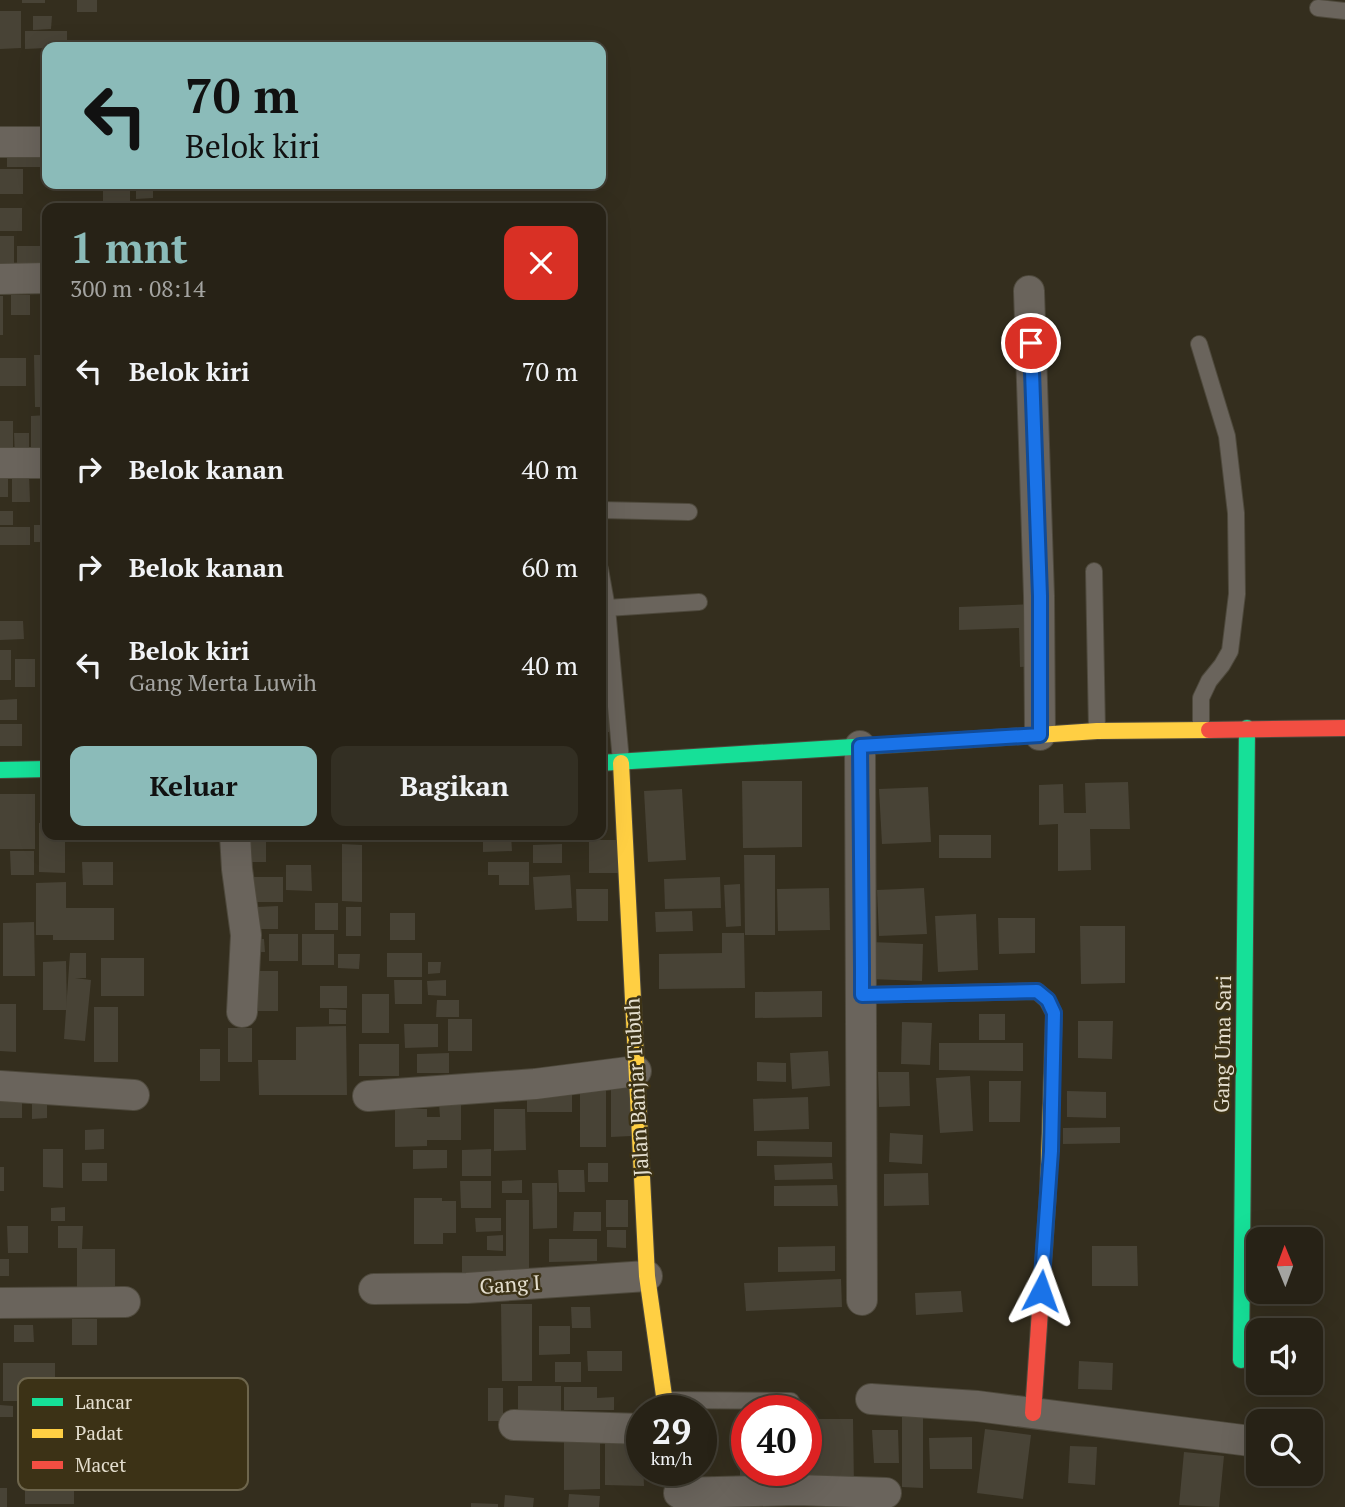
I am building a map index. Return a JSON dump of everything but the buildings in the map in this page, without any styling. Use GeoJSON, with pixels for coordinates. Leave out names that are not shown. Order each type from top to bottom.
{"type":"FeatureCollection","features":[{"type":"Feature","properties":{"kind":"street"},"geometry":{"type":"LineString","coordinates":[[0,142],[42,142]]}},
{"type":"Feature","properties":{"kind":"street"},"geometry":{"type":"LineString","coordinates":[[0,279],[42,278]]}},
{"type":"Feature","properties":{"kind":"street"},"geometry":{"type":"LineString","coordinates":[[1030,291],[1040,596],[1040,735]]}},
{"type":"Feature","properties":{"kind":"street"},"geometry":{"type":"LineString","coordinates":[[0,463],[42,463]]}},
{"type":"Feature","properties":{"kind":"street","name":"Gang Uma Sari"},"geometry":{"type":"LineString","coordinates":[[1241,1360],[1247,728]]}},
{"type":"Feature","properties":{"kind":"street"},"geometry":{"type":"LineString","coordinates":[[606,763],[1097,732],[1345,728]]}},
{"type":"Feature","properties":{"kind":"street"},"geometry":{"type":"LineString","coordinates":[[860,746],[862,1300]]}},
{"type":"Feature","properties":{"kind":"street","name":"Jalan Banjar Tubuh"},"geometry":{"type":"LineString","coordinates":[[621,763],[647,1276],[664,1395]]}},
{"type":"Feature","properties":{"kind":"street"},"geometry":{"type":"LineString","coordinates":[[0,770],[42,769]]}},
{"type":"Feature","properties":{"kind":"street"},"geometry":{"type":"LineString","coordinates":[[235,840],[246,935],[242,1012]]}},
{"type":"Feature","properties":{"kind":"street"},"geometry":{"type":"LineString","coordinates":[[862,995],[1037,991],[1048,1000],[1054,1013],[1051,1151],[1033,1413]]}},
{"type":"Feature","properties":{"kind":"street"},"geometry":{"type":"LineString","coordinates":[[368,1096],[535,1084],[636,1071]]}},
{"type":"Feature","properties":{"kind":"street"},"geometry":{"type":"LineString","coordinates":[[0,1086],[134,1095]]}},
{"type":"Feature","properties":{"kind":"street","name":"Gang I"},"geometry":{"type":"LineString","coordinates":[[374,1290],[467,1288],[647,1276]]}},
{"type":"Feature","properties":{"kind":"street"},"geometry":{"type":"LineString","coordinates":[[0,1303],[125,1302]]}},
{"type":"Feature","properties":{"kind":"street"},"geometry":{"type":"LineString","coordinates":[[871,1399],[977,1406],[1246,1440]]}},
{"type":"Feature","properties":{"kind":"street"},"geometry":{"type":"LineString","coordinates":[[513,1425],[626,1429]]}},
{"type":"Feature","properties":{"kind":"street"},"geometry":{"type":"LineString","coordinates":[[678,1490],[886,1493]]}},
{"type":"Feature","properties":{"kind":"lane"},"geometry":{"type":"LineString","coordinates":[[1318,8],[1345,11]]}},
{"type":"Feature","properties":{"kind":"lane"},"geometry":{"type":"LineString","coordinates":[[1199,344],[1227,436],[1236,513],[1237,594],[1230,651],[1209,681],[1201,698],[1201,729]]}},
{"type":"Feature","properties":{"kind":"lane"},"geometry":{"type":"LineString","coordinates":[[606,510],[689,512]]}},
{"type":"Feature","properties":{"kind":"lane"},"geometry":{"type":"LineString","coordinates":[[1094,571],[1097,732]]}},
{"type":"Feature","properties":{"kind":"lane"},"geometry":{"type":"LineString","coordinates":[[606,602],[621,763]]}},
{"type":"Feature","properties":{"kind":"lane"},"geometry":{"type":"LineString","coordinates":[[607,608],[699,602]]}},
{"type":"Feature","properties":{"kind":"traffic: fast"},"geometry":{"type":"LineString","coordinates":[[1241,1360],[1247,728]]}},
{"type":"Feature","properties":{"kind":"traffic: fast"},"geometry":{"type":"LineString","coordinates":[[606,763],[932,742]]}},
{"type":"Feature","properties":{"kind":"traffic: fast"},"geometry":{"type":"LineString","coordinates":[[0,770],[42,769]]}},
{"type":"Feature","properties":{"kind":"traffic: slow"},"geometry":{"type":"LineString","coordinates":[[932,742],[1097,731],[1209,730]]}},
{"type":"Feature","properties":{"kind":"traffic: slow"},"geometry":{"type":"LineString","coordinates":[[621,763],[647,1276],[664,1395]]}},
{"type":"Feature","properties":{"kind":"traffic: slow"},"geometry":{"type":"LineString","coordinates":[[862,995],[1037,991],[1047,1000],[1054,1013],[1048,1193]]}},
{"type":"Feature","properties":{"kind":"traffic: jam"},"geometry":{"type":"LineString","coordinates":[[1209,730],[1345,728]]}},
{"type":"Feature","properties":{"kind":"traffic: jam"},"geometry":{"type":"LineString","coordinates":[[1033,1413],[1048,1193]]}},
{"type":"Feature","properties":{"kind":"route"},"geometry":{"type":"LineString","coordinates":[[1031,343],[1040,596],[1040,735],[860,746],[862,995],[1037,991],[1048,1000],[1054,1013],[1051,1151],[1041,1291]]}}]}
